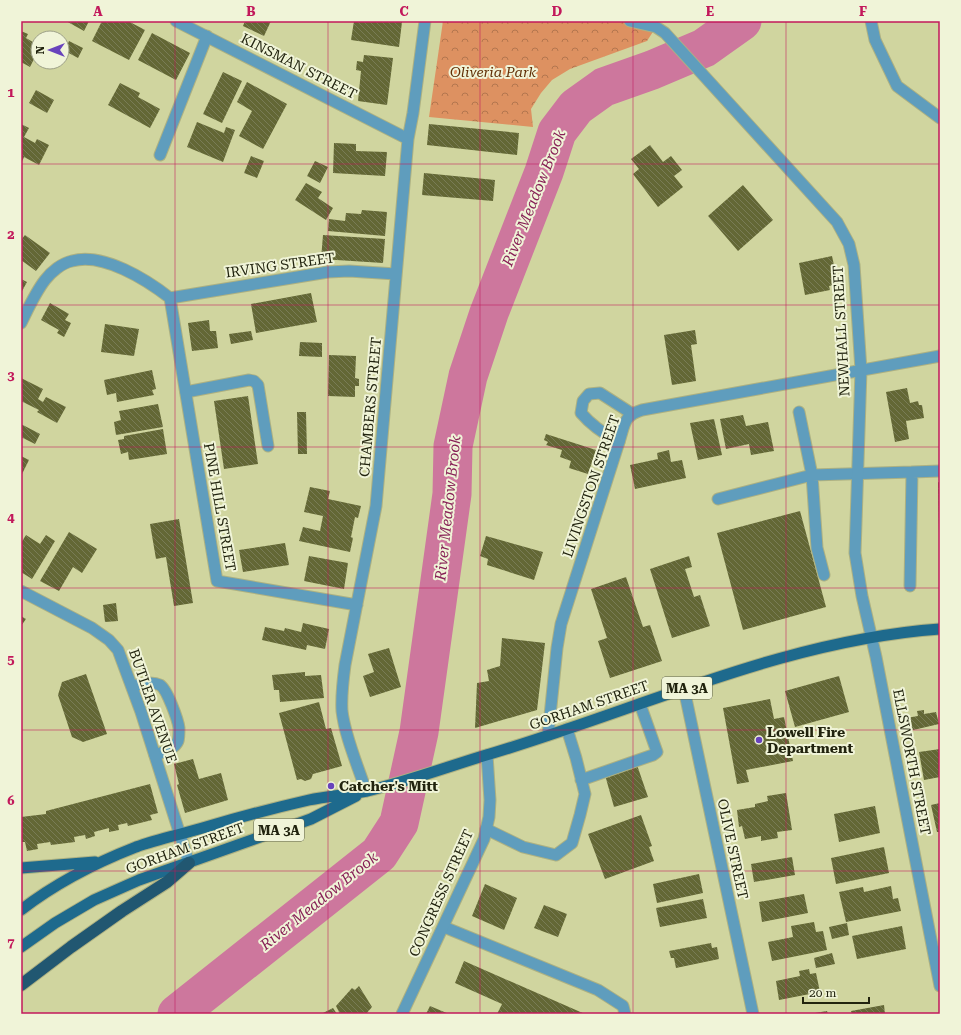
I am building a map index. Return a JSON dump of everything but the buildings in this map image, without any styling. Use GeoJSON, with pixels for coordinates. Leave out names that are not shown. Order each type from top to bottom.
{"type":"FeatureCollection","features":[{"type":"Feature","properties":{"kind":"highway"},"geometry":{"type":"LineString","coordinates":[[21,985],[97,929],[167,882],[189,863]]}},
{"type":"Feature","properties":{"kind":"main road","name":"GORHAM STREET"},"geometry":{"type":"LineString","coordinates":[[100,862],[138,847],[248,815],[310,800],[371,790],[487,755],[797,653],[872,637],[912,631],[940,629]]}},
{"type":"Feature","properties":{"kind":"main road","name":"GORHAM STREET"},"geometry":{"type":"LineString","coordinates":[[21,947],[55,923],[94,900],[139,880],[312,819],[371,790]]}},
{"type":"Feature","properties":{"kind":"main road"},"geometry":{"type":"LineString","coordinates":[[21,868],[100,862]]}},
{"type":"Feature","properties":{"kind":"main road","name":"MA 3A"},"geometry":{"type":"LineString","coordinates":[[21,910],[62,881],[100,862]]}},
{"type":"Feature","properties":{"kind":"street","name":"KINSMAN STREET"},"geometry":{"type":"LineString","coordinates":[[176,21],[408,139]]}},
{"type":"Feature","properties":{"kind":"street","name":"CHAMBERS STREET"},"geometry":{"type":"LineString","coordinates":[[371,790],[348,736],[342,712],[342,689],[344,671],[376,506],[408,139],[413,113],[425,21]]}},
{"type":"Feature","properties":{"kind":"street","name":"NEWHALL STREET"},"geometry":{"type":"LineString","coordinates":[[630,21],[656,27],[665,33],[705,75],[837,222],[848,244],[854,265],[861,370],[855,553],[862,596],[872,637]]}},
{"type":"Feature","properties":{"kind":"street"},"geometry":{"type":"LineString","coordinates":[[872,21],[875,40],[897,86],[940,118]]}},
{"type":"Feature","properties":{"kind":"street"},"geometry":{"type":"LineString","coordinates":[[160,155],[207,36]]}},
{"type":"Feature","properties":{"kind":"street"},"geometry":{"type":"LineString","coordinates":[[21,324],[45,280],[58,268],[72,260],[92,260],[110,264],[138,276],[155,286],[170,298]]}},
{"type":"Feature","properties":{"kind":"street","name":"IRVING STREET"},"geometry":{"type":"LineString","coordinates":[[170,298],[328,272],[349,271],[396,274]]}},
{"type":"Feature","properties":{"kind":"street","name":"PINE HILL STREET"},"geometry":{"type":"LineString","coordinates":[[170,298],[217,581],[357,605]]}},
{"type":"Feature","properties":{"kind":"street","name":"LIVINGSTON STREET"},"geometry":{"type":"LineString","coordinates":[[548,735],[561,624],[626,419],[631,413],[940,356]]}},
{"type":"Feature","properties":{"kind":"street"},"geometry":{"type":"LineString","coordinates":[[186,392],[249,380],[254,382],[258,386],[268,446]]}},
{"type":"Feature","properties":{"kind":"street"},"geometry":{"type":"LineString","coordinates":[[619,442],[603,434],[589,423],[581,413],[583,401],[589,394],[600,393],[631,413]]}},
{"type":"Feature","properties":{"kind":"street"},"geometry":{"type":"LineString","coordinates":[[799,412],[812,475],[818,548],[824,575]]}},
{"type":"Feature","properties":{"kind":"street"},"geometry":{"type":"LineString","coordinates":[[718,499],[812,475],[940,471]]}},
{"type":"Feature","properties":{"kind":"street"},"geometry":{"type":"LineString","coordinates":[[910,586],[912,472]]}},
{"type":"Feature","properties":{"kind":"street","name":"BUTLER AVENUE"},"geometry":{"type":"LineString","coordinates":[[21,591],[92,628],[109,640],[118,650],[132,686],[189,863]]}},
{"type":"Feature","properties":{"kind":"street","name":"ELLSWORTH STREET"},"geometry":{"type":"LineString","coordinates":[[872,637],[940,986]]}},
{"type":"Feature","properties":{"kind":"street"},"geometry":{"type":"LineString","coordinates":[[132,686],[145,683],[160,685],[164,689],[170,702],[179,728],[178,740],[173,748],[155,755]]}},
{"type":"Feature","properties":{"kind":"street","name":"OLIVE STREET"},"geometry":{"type":"LineString","coordinates":[[684,689],[753,1014]]}},
{"type":"Feature","properties":{"kind":"street"},"geometry":{"type":"LineString","coordinates":[[582,780],[653,755],[657,752],[640,704]]}},
{"type":"Feature","properties":{"kind":"street"},"geometry":{"type":"LineString","coordinates":[[486,829],[523,847],[556,855],[572,843],[585,794],[567,729]]}},
{"type":"Feature","properties":{"kind":"street","name":"CONGRESS STREET"},"geometry":{"type":"LineString","coordinates":[[402,1014],[477,856],[486,829],[489,817],[490,800],[487,755]]}},
{"type":"Feature","properties":{"kind":"street"},"geometry":{"type":"LineString","coordinates":[[444,927],[598,990],[623,1006],[625,1014]]}},
{"type":"Feature","properties":{"kind":"green space","name":"Oliveria Park"},"geometry":{"type":"Polygon","coordinates":[[[443,21],[662,21],[647,41],[570,69],[552,80],[541,93],[531,109],[533,127],[429,117],[443,21]]]}},
{"type":"Feature","properties":{"kind":"waterway","name":"River Meadow Brook"},"geometry":{"type":"LineString","coordinates":[[177,1014],[379,854],[399,823],[419,732],[452,494],[453,446],[468,376],[489,313],[544,172],[557,132],[576,107],[604,87],[652,70],[704,48],[742,21]]}},
{"type":"Feature","properties":{"kind":"place","name":"Lowell Fire Department"},"geometry":{"type":"Point","coordinates":[759,740]}},
{"type":"Feature","properties":{"kind":"place","name":"Catcher's Mitt"},"geometry":{"type":"Point","coordinates":[331,786]}}]}
